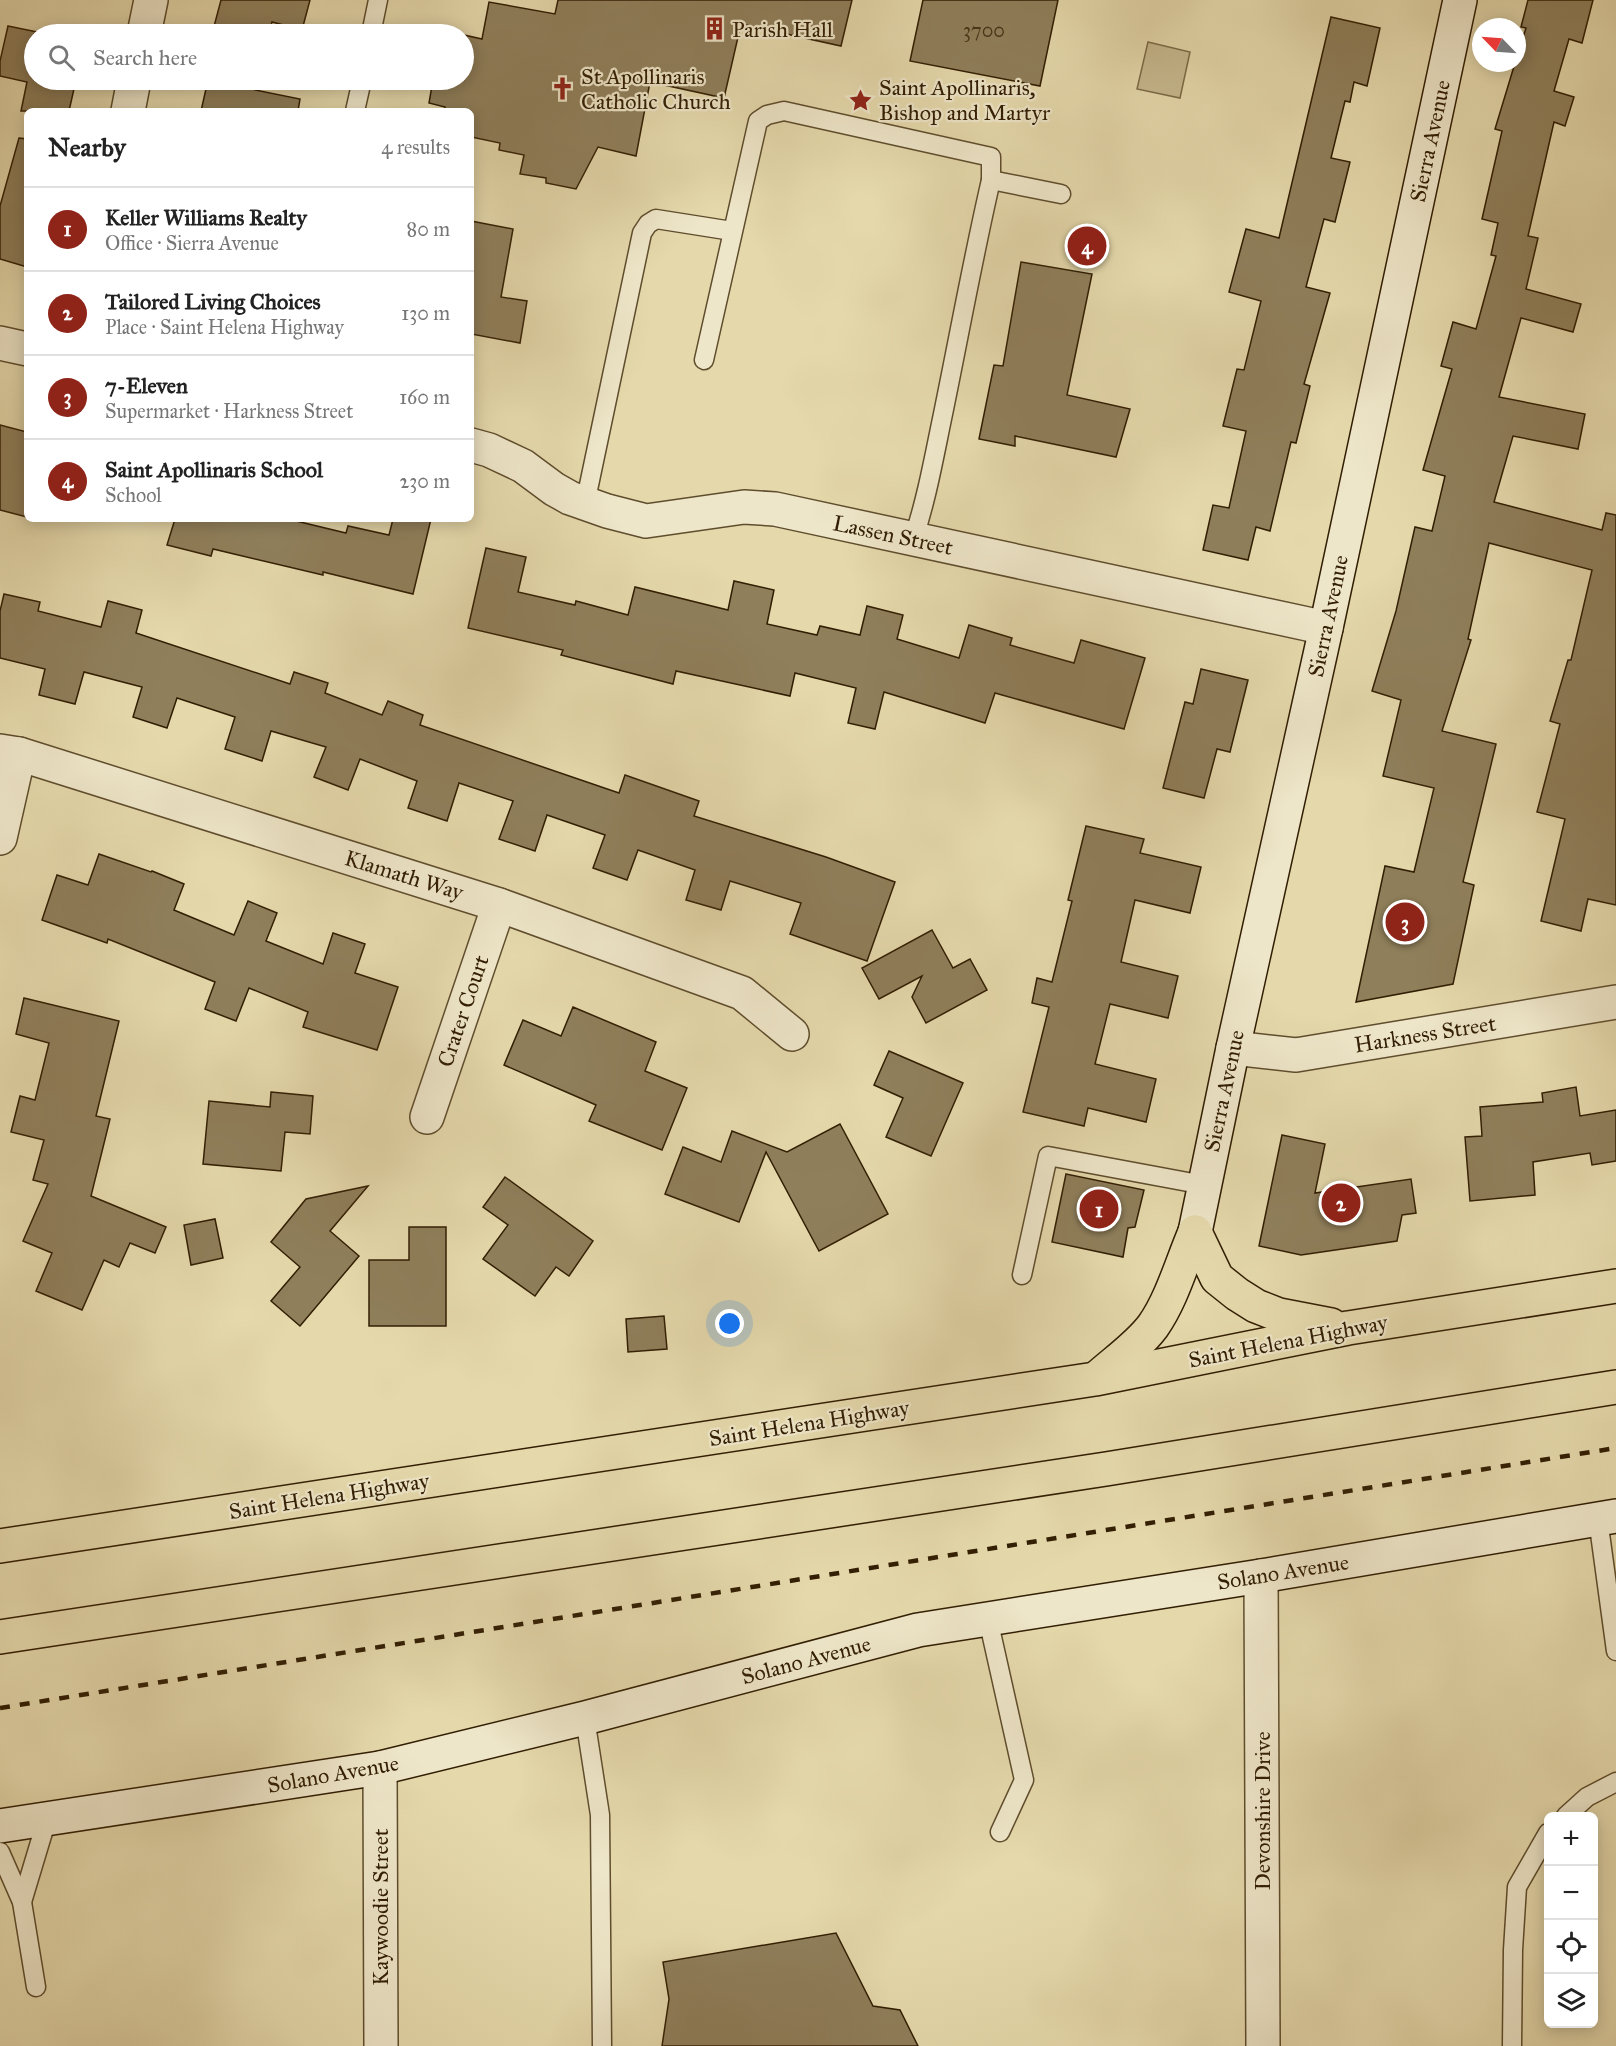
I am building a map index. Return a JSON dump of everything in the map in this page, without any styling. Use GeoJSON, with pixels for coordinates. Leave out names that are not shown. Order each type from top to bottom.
{"type":"FeatureCollection","features":[{"type":"Feature","properties":{"kind":"highway"},"geometry":{"type":"LineString","coordinates":[[1195,1232],[1217,1278],[1256,1306],[1279,1315],[1348,1328]]}},
{"type":"Feature","properties":{"kind":"highway"},"geometry":{"type":"LineString","coordinates":[[1095,1379],[1124,1355],[1152,1327],[1167,1301],[1195,1232]]}},
{"type":"Feature","properties":{"kind":"highway","name":"Saint Helena Highway"},"geometry":{"type":"LineString","coordinates":[[0,1546],[1095,1379],[1348,1328],[1616,1286]]}},
{"type":"Feature","properties":{"kind":"highway"},"geometry":{"type":"LineString","coordinates":[[0,1637],[1118,1467],[1616,1387]]}},
{"type":"Feature","properties":{"kind":"street"},"geometry":{"type":"LineString","coordinates":[[146,24],[151,0]]}},
{"type":"Feature","properties":{"kind":"street","name":"Sierra Avenue"},"geometry":{"type":"LineString","coordinates":[[1195,1232],[1460,0]]}},
{"type":"Feature","properties":{"kind":"street"},"geometry":{"type":"LineString","coordinates":[[129,108],[132,90]]}},
{"type":"Feature","properties":{"kind":"street"},"geometry":{"type":"LineString","coordinates":[[0,343],[24,348]]}},
{"type":"Feature","properties":{"kind":"street","name":"Lassen Street"},"geometry":{"type":"LineString","coordinates":[[474,446],[489,450],[523,466],[554,489],[585,504],[646,521],[744,507],[775,509],[1326,628]]}},
{"type":"Feature","properties":{"kind":"street"},"geometry":{"type":"LineString","coordinates":[[0,838],[9,752]]}},
{"type":"Feature","properties":{"kind":"street","name":"Klamath Way"},"geometry":{"type":"LineString","coordinates":[[9,752],[499,905],[742,993],[792,1034]]}},
{"type":"Feature","properties":{"kind":"street","name":"Crater Court"},"geometry":{"type":"LineString","coordinates":[[427,1117],[499,905]]}},
{"type":"Feature","properties":{"kind":"street","name":"Harkness Street"},"geometry":{"type":"LineString","coordinates":[[1233,1048],[1296,1055],[1616,1002]]}},
{"type":"Feature","properties":{"kind":"street","name":"Solano Avenue"},"geometry":{"type":"LineString","coordinates":[[0,1826],[380,1768],[585,1718],[918,1630],[1607,1518]]}},
{"type":"Feature","properties":{"kind":"street","name":"Devonshire Drive"},"geometry":{"type":"LineString","coordinates":[[1261,1576],[1263,2046]]}},
{"type":"Feature","properties":{"kind":"street","name":"Kaywoodie Street"},"geometry":{"type":"LineString","coordinates":[[380,1768],[381,2046]]}},
{"type":"Feature","properties":{"kind":"lane"},"geometry":{"type":"LineString","coordinates":[[373,24],[378,0]]}},
{"type":"Feature","properties":{"kind":"lane"},"geometry":{"type":"LineString","coordinates":[[356,108],[360,90]]}},
{"type":"Feature","properties":{"kind":"lane"},"geometry":{"type":"LineString","coordinates":[[704,360],[758,121],[772,113],[784,111],[991,157],[991,180],[925,504],[913,540]]}},
{"type":"Feature","properties":{"kind":"lane"},"geometry":{"type":"LineString","coordinates":[[991,180],[1061,194]]}},
{"type":"Feature","properties":{"kind":"lane"},"geometry":{"type":"LineString","coordinates":[[585,504],[642,233],[648,224],[656,219],[732,231]]}},
{"type":"Feature","properties":{"kind":"lane"},"geometry":{"type":"LineString","coordinates":[[1022,1275],[1048,1156],[1204,1185]]}},
{"type":"Feature","properties":{"kind":"lane"},"geometry":{"type":"LineString","coordinates":[[1607,1518],[1616,1651]]}},
{"type":"Feature","properties":{"kind":"lane"},"geometry":{"type":"LineString","coordinates":[[988,1618],[1023,1780],[1000,1832]]}},
{"type":"Feature","properties":{"kind":"lane"},"geometry":{"type":"LineString","coordinates":[[585,1718],[600,1815],[602,2046]]}},
{"type":"Feature","properties":{"kind":"lane"},"geometry":{"type":"LineString","coordinates":[[1570,1812],[1587,1797],[1616,1782]]}},
{"type":"Feature","properties":{"kind":"lane"},"geometry":{"type":"LineString","coordinates":[[22,1902],[47,1819]]}},
{"type":"Feature","properties":{"kind":"lane"},"geometry":{"type":"LineString","coordinates":[[1512,2046],[1513,1950],[1517,1887],[1544,1840]]}},
{"type":"Feature","properties":{"kind":"lane"},"geometry":{"type":"LineString","coordinates":[[0,1852],[22,1902],[36,1987]]}},
{"type":"Feature","properties":{"kind":"shaded area"},"geometry":{"type":"Polygon","coordinates":[[[1148,42],[1190,52],[1180,98],[1137,89],[1148,42]]]}},
{"type":"Feature","properties":{"kind":"building"},"geometry":{"type":"Polygon","coordinates":[[[221,0],[310,0],[304,24],[272,22],[272,24],[215,24],[221,0]]]}},
{"type":"Feature","properties":{"kind":"building"},"geometry":{"type":"Polygon","coordinates":[[[558,0],[852,0],[841,46],[741,24],[724,98],[650,82],[636,156],[598,147],[576,189],[546,183],[546,178],[520,174],[524,155],[499,150],[500,143],[474,138],[474,108],[445,108],[429,103],[431,90],[474,90],[474,37],[482,39],[489,2],[555,14],[558,0]]]}},
{"type":"Feature","properties":{"kind":"building"},"geometry":{"type":"Polygon","coordinates":[[[923,0],[1058,0],[1040,86],[910,61],[923,0]]]}},
{"type":"Feature","properties":{"kind":"building"},"geometry":{"type":"Polygon","coordinates":[[[1528,0],[1593,0],[1582,43],[1569,39],[1554,91],[1574,97],[1565,126],[1554,122],[1528,236],[1538,238],[1526,289],[1581,304],[1573,332],[1521,318],[1499,397],[1585,414],[1578,449],[1513,436],[1494,502],[1602,530],[1606,513],[1616,515],[1616,905],[1588,899],[1581,931],[1541,921],[1565,819],[1537,812],[1560,724],[1550,721],[1568,660],[1571,660],[1592,570],[1489,543],[1468,639],[1471,640],[1442,731],[1496,744],[1463,882],[1474,885],[1453,984],[1356,1002],[1385,866],[1414,872],[1434,788],[1383,776],[1401,700],[1372,691],[1396,611],[1415,527],[1432,531],[1445,476],[1423,470],[1452,369],[1441,366],[1453,322],[1476,329],[1496,256],[1491,255],[1498,223],[1482,219],[1502,131],[1495,129],[1512,72],[1526,72],[1526,18],[1523,18],[1528,0]]]}},
{"type":"Feature","properties":{"kind":"building"},"geometry":{"type":"Polygon","coordinates":[[[1331,17],[1380,28],[1367,86],[1354,82],[1350,102],[1345,101],[1331,158],[1350,162],[1335,222],[1324,219],[1306,287],[1330,293],[1304,384],[1310,386],[1296,443],[1291,442],[1270,531],[1256,527],[1248,560],[1203,550],[1213,505],[1229,508],[1246,431],[1223,426],[1237,369],[1244,370],[1261,301],[1229,292],[1246,229],[1279,238],[1331,17]]]}},
{"type":"Feature","properties":{"kind":"building"},"geometry":{"type":"Polygon","coordinates":[[[8,26],[24,29],[24,81],[0,76],[0,61],[8,26]]]}},
{"type":"Feature","properties":{"kind":"building"},"geometry":{"type":"Polygon","coordinates":[[[25,90],[74,90],[70,108],[24,108],[24,111],[21,111],[25,90]]]}},
{"type":"Feature","properties":{"kind":"building"},"geometry":{"type":"Polygon","coordinates":[[[206,90],[256,90],[300,99],[298,108],[202,108],[206,90]]]}},
{"type":"Feature","properties":{"kind":"building"},"geometry":{"type":"Polygon","coordinates":[[[19,138],[24,139],[24,266],[0,259],[0,206],[19,138]]]}},
{"type":"Feature","properties":{"kind":"building"},"geometry":{"type":"Polygon","coordinates":[[[474,222],[513,229],[501,297],[527,301],[520,343],[474,335],[474,222]]]}},
{"type":"Feature","properties":{"kind":"building"},"geometry":{"type":"Polygon","coordinates":[[[1021,262],[1092,274],[1067,395],[1130,409],[1116,457],[1015,436],[1015,446],[979,439],[994,365],[1003,366],[1021,262]]]}},
{"type":"Feature","properties":{"kind":"building"},"geometry":{"type":"Polygon","coordinates":[[[0,425],[24,431],[24,516],[0,510],[0,425]]]}},
{"type":"Feature","properties":{"kind":"building"},"geometry":{"type":"Polygon","coordinates":[[[174,522],[300,522],[346,533],[348,526],[389,535],[392,522],[430,522],[413,594],[213,549],[211,556],[167,545],[174,522]]]}},
{"type":"Feature","properties":{"kind":"building"},"geometry":{"type":"Polygon","coordinates":[[[486,548],[526,557],[518,592],[575,605],[576,601],[628,615],[635,587],[728,610],[734,581],[774,590],[767,624],[817,635],[820,626],[860,635],[867,606],[903,615],[897,639],[959,658],[969,625],[1012,638],[1010,645],[1074,663],[1081,640],[1145,658],[1124,729],[995,693],[985,723],[884,692],[875,729],[848,723],[856,688],[795,673],[790,696],[676,671],[673,684],[561,655],[563,650],[468,628],[486,548]]]}},
{"type":"Feature","properties":{"kind":"building"},"geometry":{"type":"Polygon","coordinates":[[[4,594],[40,602],[38,611],[101,627],[108,601],[142,610],[136,633],[290,684],[294,672],[328,683],[325,693],[382,715],[388,701],[423,715],[420,725],[619,793],[625,775],[699,801],[694,816],[826,857],[895,882],[867,961],[790,934],[801,903],[730,881],[721,910],[686,900],[695,870],[638,850],[627,880],[593,868],[605,835],[547,815],[535,851],[499,839],[513,801],[459,783],[447,821],[408,808],[417,781],[360,759],[348,790],[314,777],[326,747],[271,731],[262,761],[225,749],[235,717],[177,698],[167,728],[133,717],[142,687],[84,672],[75,704],[39,695],[45,669],[0,658],[0,611],[4,594]]]}},
{"type":"Feature","properties":{"kind":"building"},"geometry":{"type":"Polygon","coordinates":[[[1201,669],[1248,680],[1230,752],[1217,749],[1204,798],[1163,788],[1185,702],[1193,704],[1201,669]]]}},
{"type":"Feature","properties":{"kind":"building"},"geometry":{"type":"Polygon","coordinates":[[[1086,826],[1144,839],[1140,853],[1201,867],[1190,913],[1135,900],[1121,962],[1178,976],[1168,1018],[1110,1004],[1095,1064],[1156,1079],[1146,1122],[1088,1108],[1084,1126],[1023,1112],[1049,1007],[1032,1003],[1037,978],[1052,982],[1072,901],[1068,900],[1086,826]]]}},
{"type":"Feature","properties":{"kind":"building"},"geometry":{"type":"Polygon","coordinates":[[[99,854],[184,884],[174,910],[234,935],[248,901],[277,913],[266,941],[323,964],[333,933],[365,944],[355,973],[398,987],[377,1050],[303,1027],[308,1012],[249,988],[236,1021],[205,1009],[215,982],[108,939],[107,943],[42,920],[57,875],[88,885],[99,854]]]}},
{"type":"Feature","properties":{"kind":"building"},"geometry":{"type":"Polygon","coordinates":[[[932,930],[953,968],[970,959],[987,990],[926,1023],[912,997],[922,976],[879,999],[862,968],[932,930]]]}},
{"type":"Feature","properties":{"kind":"building"},"geometry":{"type":"Polygon","coordinates":[[[24,998],[119,1021],[96,1116],[110,1119],[91,1196],[166,1227],[155,1253],[130,1243],[119,1267],[104,1260],[82,1310],[36,1291],[52,1253],[23,1241],[48,1184],[33,1180],[44,1140],[11,1132],[20,1096],[35,1100],[49,1043],[16,1034],[24,998]]]}},
{"type":"Feature","properties":{"kind":"building"},"geometry":{"type":"Polygon","coordinates":[[[573,1007],[656,1042],[645,1071],[687,1088],[662,1150],[589,1121],[596,1105],[504,1065],[523,1020],[561,1036],[573,1007]]]}},
{"type":"Feature","properties":{"kind":"building"},"geometry":{"type":"Polygon","coordinates":[[[889,1051],[963,1083],[931,1156],[886,1137],[903,1098],[874,1085],[889,1051]]]}},
{"type":"Feature","properties":{"kind":"building"},"geometry":{"type":"Polygon","coordinates":[[[1576,1087],[1580,1116],[1616,1110],[1616,1161],[1592,1165],[1590,1153],[1533,1162],[1535,1195],[1470,1201],[1465,1137],[1482,1136],[1480,1107],[1543,1102],[1542,1093],[1576,1087]]]}},
{"type":"Feature","properties":{"kind":"building"},"geometry":{"type":"Polygon","coordinates":[[[271,1092],[313,1096],[310,1134],[285,1132],[281,1171],[203,1164],[209,1101],[270,1107],[271,1092]]]}},
{"type":"Feature","properties":{"kind":"building"},"geometry":{"type":"Polygon","coordinates":[[[840,1124],[888,1214],[819,1251],[766,1152],[739,1222],[665,1194],[683,1147],[721,1162],[732,1131],[787,1152],[840,1124]]]}},
{"type":"Feature","properties":{"kind":"building"},"geometry":{"type":"Polygon","coordinates":[[[1282,1135],[1325,1144],[1315,1193],[1411,1179],[1416,1213],[1402,1215],[1397,1241],[1301,1255],[1259,1246],[1282,1135]]]}},
{"type":"Feature","properties":{"kind":"building"},"geometry":{"type":"Polygon","coordinates":[[[1066,1174],[1144,1190],[1135,1227],[1128,1228],[1123,1257],[1052,1242],[1066,1174]]]}},
{"type":"Feature","properties":{"kind":"building"},"geometry":{"type":"Polygon","coordinates":[[[505,1177],[593,1241],[569,1276],[556,1267],[535,1296],[483,1259],[508,1225],[483,1207],[505,1177]]]}},
{"type":"Feature","properties":{"kind":"building"},"geometry":{"type":"Polygon","coordinates":[[[368,1186],[330,1231],[359,1256],[300,1326],[271,1301],[300,1267],[271,1242],[306,1199],[368,1186]]]}},
{"type":"Feature","properties":{"kind":"building"},"geometry":{"type":"Polygon","coordinates":[[[215,1219],[223,1258],[191,1265],[184,1225],[215,1219]]]}},
{"type":"Feature","properties":{"kind":"building"},"geometry":{"type":"Polygon","coordinates":[[[409,1227],[446,1227],[446,1326],[369,1326],[369,1260],[409,1260],[409,1227]]]}},
{"type":"Feature","properties":{"kind":"building"},"geometry":{"type":"Polygon","coordinates":[[[664,1316],[667,1349],[628,1352],[626,1319],[664,1316]]]}},
{"type":"Feature","properties":{"kind":"building"},"geometry":{"type":"Polygon","coordinates":[[[836,1933],[873,2006],[900,2010],[918,2046],[662,2046],[669,1999],[663,1962],[836,1933]]]}},
{"type":"Feature","properties":{"kind":"railway"},"geometry":{"type":"LineString","coordinates":[[0,1708],[1616,1448]]}},
{"type":"Feature","properties":{"kind":"place","name":"Parish Hall"},"geometry":{"type":"Point","coordinates":[714,29]}},
{"type":"Feature","properties":{"kind":"place","name":"St Apollinaris Catholic Church"},"geometry":{"type":"Point","coordinates":[563,89]}},
{"type":"Feature","properties":{"kind":"place","name":"Saint Apollinaris, Bishop and Martyr"},"geometry":{"type":"Point","coordinates":[861,100]}},
{"type":"Feature","properties":{"kind":"place","name":"Saint Apollinaris School"},"geometry":{"type":"Point","coordinates":[1087,246]}},
{"type":"Feature","properties":{"kind":"place","name":"7-Eleven"},"geometry":{"type":"Point","coordinates":[1405,922]}},
{"type":"Feature","properties":{"kind":"place","name":"Tailored Living Choices"},"geometry":{"type":"Point","coordinates":[1341,1203]}},
{"type":"Feature","properties":{"kind":"place","name":"Keller Williams Realty"},"geometry":{"type":"Point","coordinates":[1099,1209]}}]}
